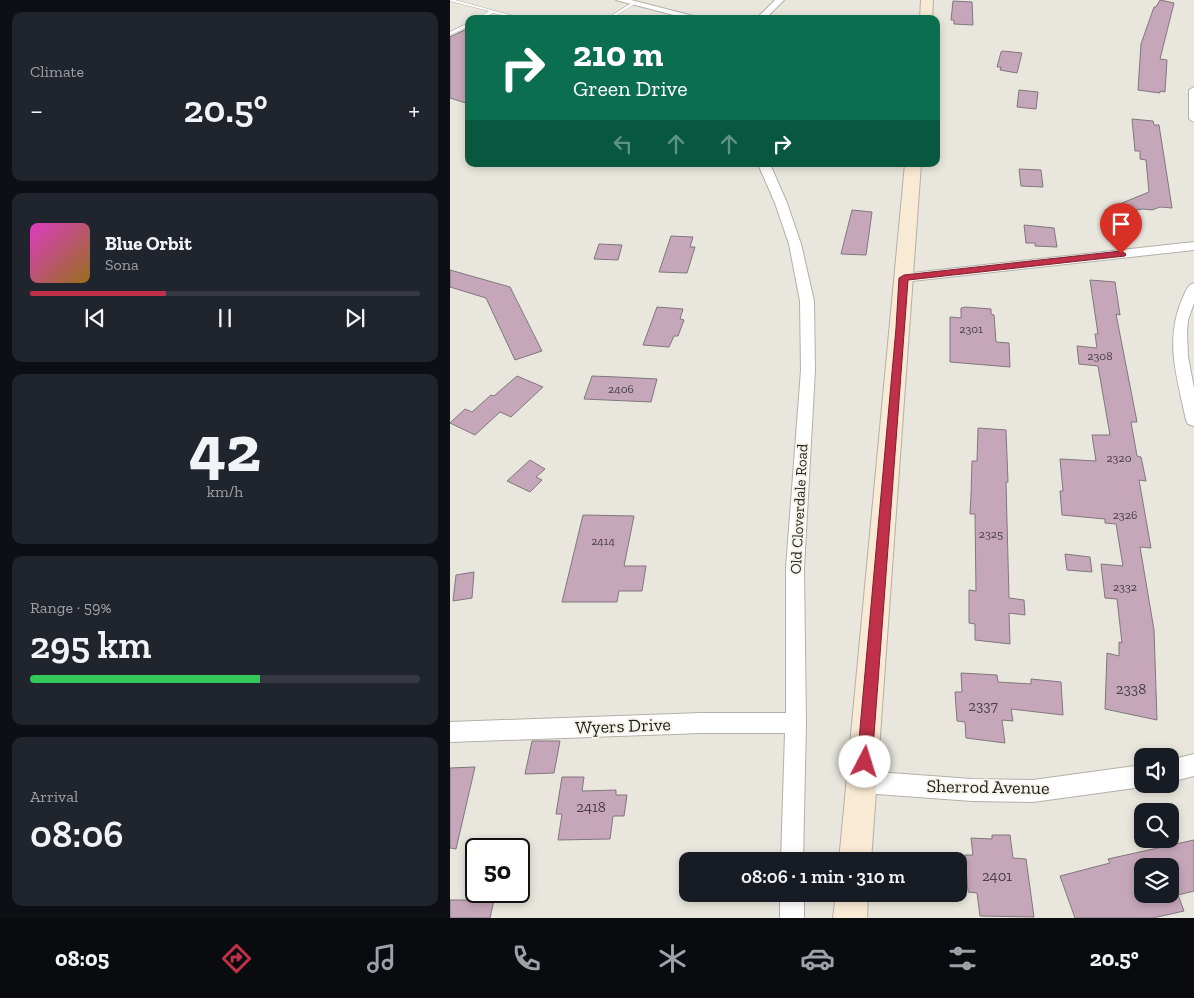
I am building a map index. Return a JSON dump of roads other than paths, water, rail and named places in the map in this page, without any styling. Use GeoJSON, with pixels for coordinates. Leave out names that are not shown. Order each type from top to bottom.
{"type":"FeatureCollection","features":[{"type":"Feature","properties":{"kind":"main road"},"geometry":{"type":"LineString","coordinates":[[926,15],[927,0]]}},
{"type":"Feature","properties":{"kind":"main road"},"geometry":{"type":"LineString","coordinates":[[856,852],[913,167]]}},
{"type":"Feature","properties":{"kind":"main road"},"geometry":{"type":"LineString","coordinates":[[850,918],[851,902]]}},
{"type":"Feature","properties":{"kind":"street"},"geometry":{"type":"LineString","coordinates":[[620,0],[684,15]]}},
{"type":"Feature","properties":{"kind":"street"},"geometry":{"type":"LineString","coordinates":[[764,15],[780,0]]}},
{"type":"Feature","properties":{"kind":"street"},"geometry":{"type":"LineString","coordinates":[[1194,90],[1194,120]]}},
{"type":"Feature","properties":{"kind":"street","name":"Old Cloverdale Road"},"geometry":{"type":"LineString","coordinates":[[765,167],[781,203],[795,244],[807,302],[808,370],[794,568],[796,724],[792,852]]}},
{"type":"Feature","properties":{"kind":"street"},"geometry":{"type":"LineString","coordinates":[[904,278],[1194,246]]}},
{"type":"Feature","properties":{"kind":"street"},"geometry":{"type":"LineString","coordinates":[[1193,294],[1182,319],[1180,347],[1184,376],[1194,420]]}},
{"type":"Feature","properties":{"kind":"street","name":"Wyers Drive"},"geometry":{"type":"LineString","coordinates":[[450,732],[702,723],[796,724]]}},
{"type":"Feature","properties":{"kind":"street"},"geometry":{"type":"LineString","coordinates":[[1179,769],[1194,765]]}},
{"type":"Feature","properties":{"kind":"street","name":"Sherrod Avenue"},"geometry":{"type":"LineString","coordinates":[[863,782],[972,790],[1033,791],[1134,777]]}},
{"type":"Feature","properties":{"kind":"street"},"geometry":{"type":"LineString","coordinates":[[792,902],[792,918]]}},
{"type":"Feature","properties":{"kind":"lane"},"geometry":{"type":"LineString","coordinates":[[450,0],[508,15]]}},
{"type":"Feature","properties":{"kind":"lane"},"geometry":{"type":"LineString","coordinates":[[614,15],[634,3]]}},
{"type":"Feature","properties":{"kind":"lane"},"geometry":{"type":"LineString","coordinates":[[486,15],[493,11]]}},
{"type":"Feature","properties":{"kind":"lane"},"geometry":{"type":"LineString","coordinates":[[450,34],[465,26]]}}]}
